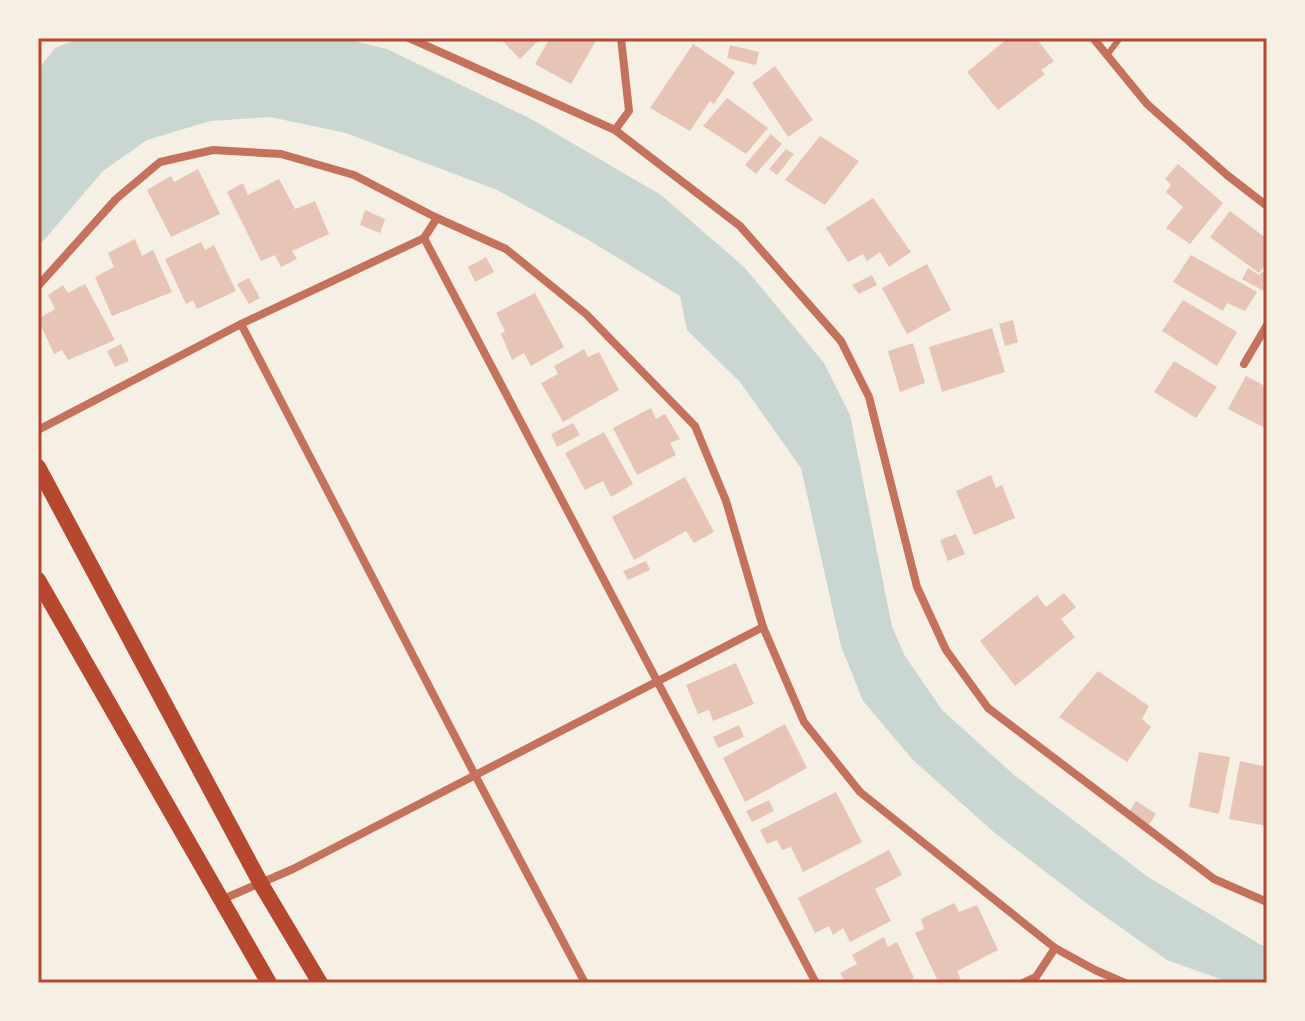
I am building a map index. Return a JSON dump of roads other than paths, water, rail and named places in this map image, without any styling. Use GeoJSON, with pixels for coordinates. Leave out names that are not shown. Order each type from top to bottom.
{"type":"FeatureCollection","features":[{"type":"Feature","properties":{"kind":"main road"},"geometry":{"type":"LineString","coordinates":[[38,467],[261,884],[320,983]]}},
{"type":"Feature","properties":{"kind":"main road"},"geometry":{"type":"LineString","coordinates":[[38,580],[269,983]]}},
{"type":"Feature","properties":{"kind":"street"},"geometry":{"type":"LineString","coordinates":[[409,38],[615,130],[740,226],[841,341],[869,397],[917,587],[946,650],[988,708],[1214,879],[1267,902]]}},
{"type":"Feature","properties":{"kind":"street"},"geometry":{"type":"LineString","coordinates":[[615,130],[629,111],[621,38]]}},
{"type":"Feature","properties":{"kind":"street"},"geometry":{"type":"LineString","coordinates":[[1093,38],[1147,104],[1267,206]]}},
{"type":"Feature","properties":{"kind":"street"},"geometry":{"type":"LineString","coordinates":[[38,286],[116,199],[160,162],[213,150],[281,154],[354,175],[506,249],[586,314],[695,426],[726,501],[763,627],[804,722],[860,792],[1055,948],[1125,983]]}},
{"type":"Feature","properties":{"kind":"street"},"geometry":{"type":"LineString","coordinates":[[38,430],[241,324],[424,238],[437,218]]}},
{"type":"Feature","properties":{"kind":"street"},"geometry":{"type":"LineString","coordinates":[[424,238],[816,983]]}},
{"type":"Feature","properties":{"kind":"street"},"geometry":{"type":"LineString","coordinates":[[241,324],[585,983]]}},
{"type":"Feature","properties":{"kind":"street"},"geometry":{"type":"LineString","coordinates":[[1244,364],[1267,325]]}},
{"type":"Feature","properties":{"kind":"street"},"geometry":{"type":"LineString","coordinates":[[220,901],[261,884],[763,627]]}},
{"type":"Feature","properties":{"kind":"street"},"geometry":{"type":"LineString","coordinates":[[1023,983],[1038,980],[1055,948]]}},
{"type":"Feature","properties":{"kind":"lane"},"geometry":{"type":"LineString","coordinates":[[1107,55],[1120,38]]}}]}
